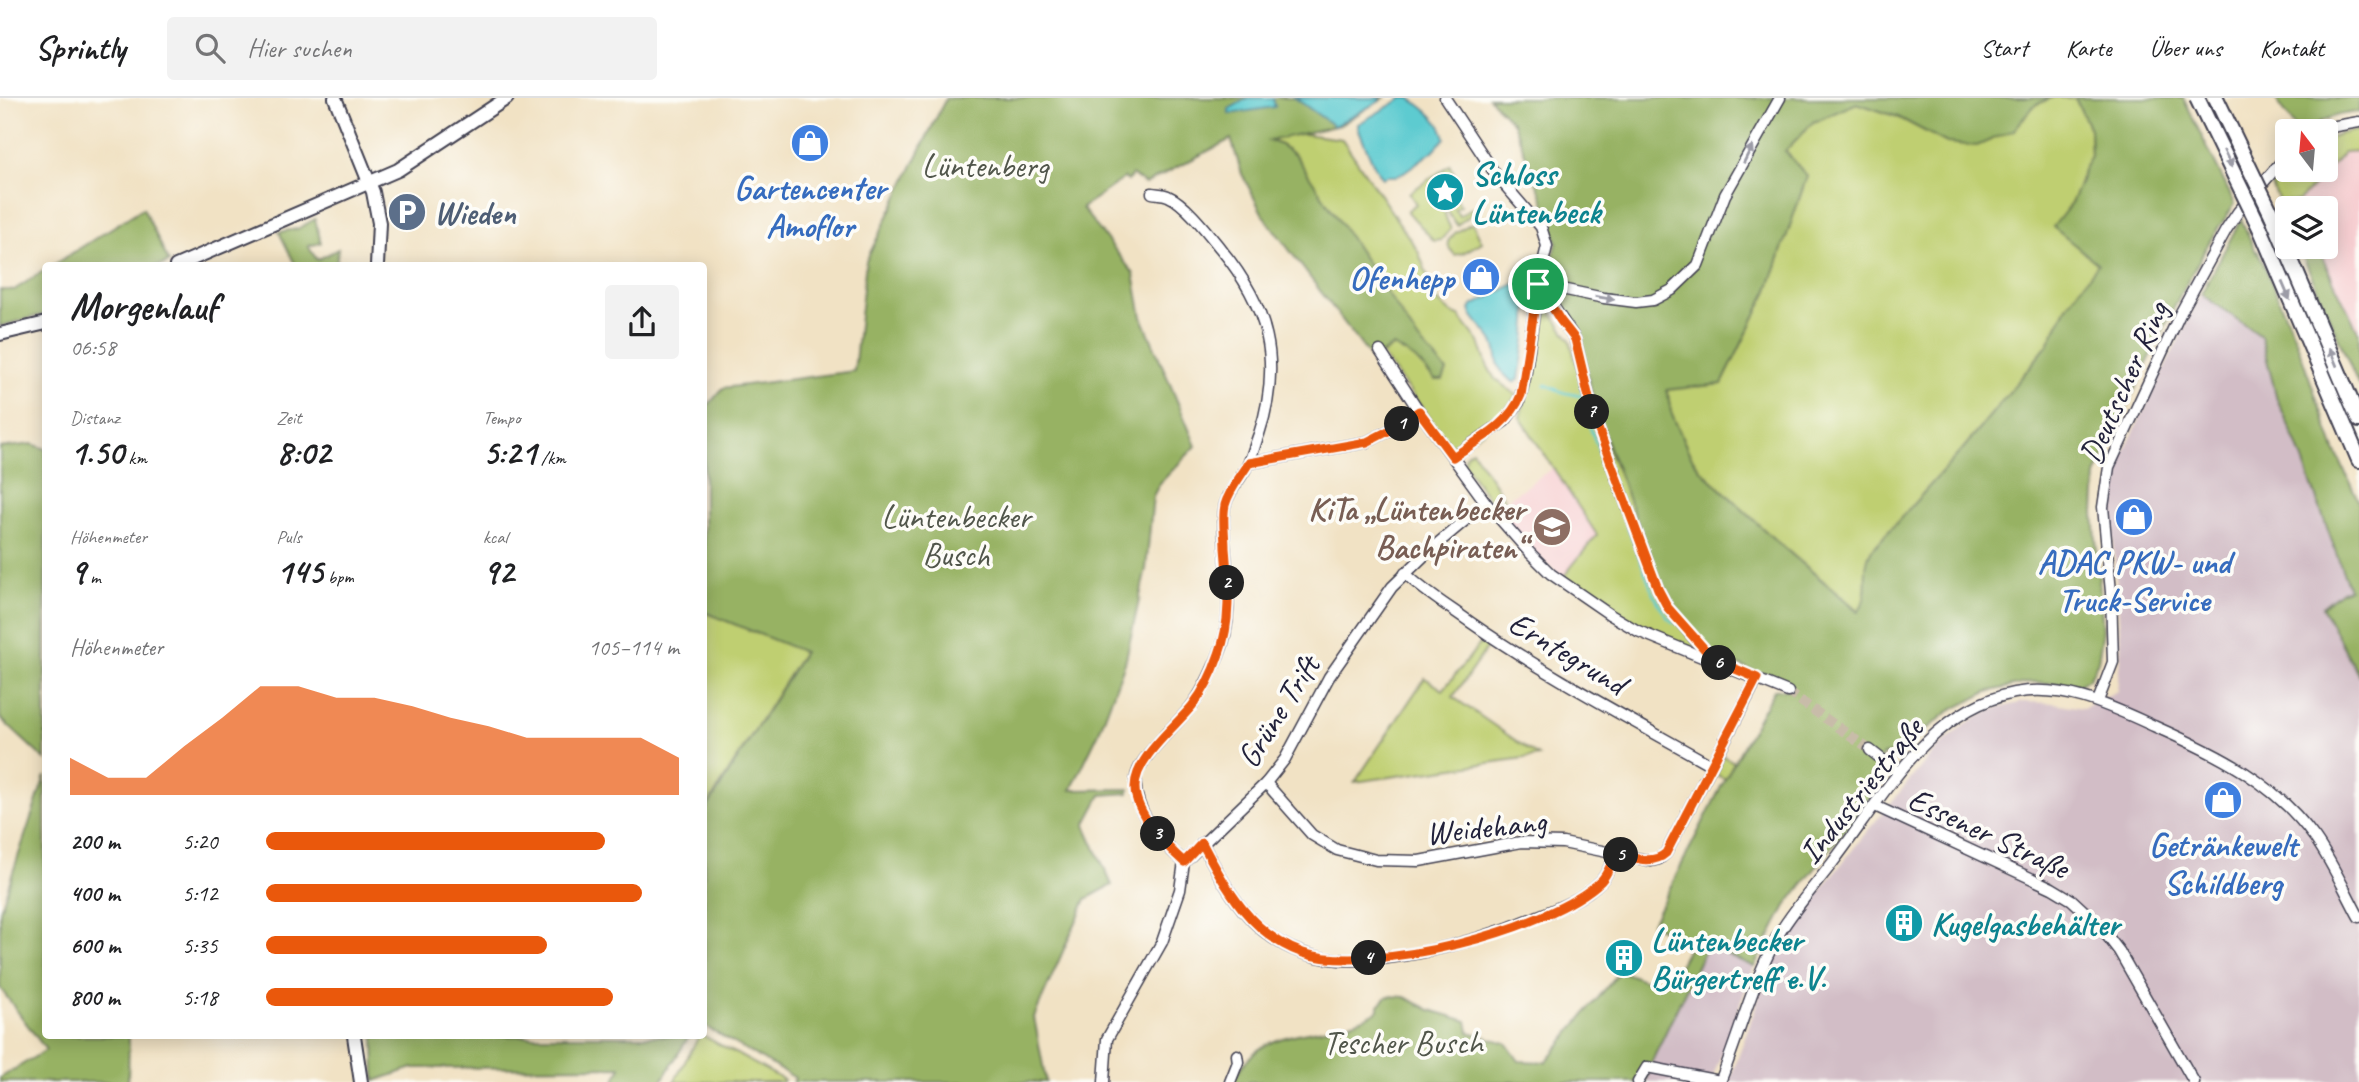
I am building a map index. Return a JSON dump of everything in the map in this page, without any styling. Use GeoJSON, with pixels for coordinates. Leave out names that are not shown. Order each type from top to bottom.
{"type":"FeatureCollection","features":[{"type":"Feature","properties":{"kind":"highway"},"geometry":{"type":"LineString","coordinates":[[2197,98],[2260,228],[2359,460]]}},
{"type":"Feature","properties":{"kind":"highway"},"geometry":{"type":"LineString","coordinates":[[2216,98],[2271,212],[2359,420]]}},
{"type":"Feature","properties":{"kind":"main road"},"geometry":{"type":"LineString","coordinates":[[335,98],[370,183],[379,223],[377,262]]}},
{"type":"Feature","properties":{"kind":"main road"},"geometry":{"type":"LineString","coordinates":[[185,262],[398,170],[507,98]]}},
{"type":"Feature","properties":{"kind":"main road"},"geometry":{"type":"LineString","coordinates":[[0,334],[42,324]]}},
{"type":"Feature","properties":{"kind":"main road"},"geometry":{"type":"LineString","coordinates":[[354,1039],[361,1082]]}},
{"type":"Feature","properties":{"kind":"street"},"geometry":{"type":"LineString","coordinates":[[1444,98],[1496,175],[1545,235],[1547,253],[1538,284],[1525,379],[1519,402],[1505,421],[1453,457]]}},
{"type":"Feature","properties":{"kind":"street"},"geometry":{"type":"LineString","coordinates":[[1538,284],[1636,302],[1653,299],[1672,290],[1698,265],[1725,195],[1780,98]]}},
{"type":"Feature","properties":{"kind":"street"},"geometry":{"type":"LineString","coordinates":[[2338,126],[2359,122]]}},
{"type":"Feature","properties":{"kind":"street","name":"Deutscher Ring"},"geometry":{"type":"LineString","coordinates":[[2098,701],[2113,662],[2103,507],[2109,467],[2180,314],[2226,230],[2275,168]]}},
{"type":"Feature","properties":{"kind":"street"},"geometry":{"type":"LineString","coordinates":[[1104,1082],[1107,1040],[1115,1021],[1148,970],[1161,942],[1180,890],[1184,862],[1167,847],[1143,813],[1137,800],[1136,774],[1143,761],[1193,704],[1220,653],[1229,603],[1224,519],[1226,503],[1249,463],[1267,410],[1271,384],[1269,344],[1262,316],[1242,275],[1196,219],[1169,196],[1152,193]]}},
{"type":"Feature","properties":{"kind":"street"},"geometry":{"type":"LineString","coordinates":[[1538,284],[1575,339],[1593,415],[1658,589],[1668,608],[1714,660]]}},
{"type":"Feature","properties":{"kind":"street"},"geometry":{"type":"LineString","coordinates":[[1380,351],[1419,411],[1486,503],[1529,552],[1574,591],[1638,631],[1788,692]]}},
{"type":"Feature","properties":{"kind":"street"},"geometry":{"type":"LineString","coordinates":[[1249,463],[1367,442],[1398,426],[1419,411]]}},
{"type":"Feature","properties":{"kind":"street","name":"Grüne Trift"},"geometry":{"type":"LineString","coordinates":[[1184,862],[1266,783],[1285,759],[1329,677],[1351,643],[1405,573],[1486,503]]}},
{"type":"Feature","properties":{"kind":"street","name":"Erntegrund"},"geometry":{"type":"LineString","coordinates":[[1405,573],[1417,585],[1489,636],[1711,765]]}},
{"type":"Feature","properties":{"kind":"street","name":"Weidehang"},"geometry":{"type":"LineString","coordinates":[[1266,783],[1312,835],[1338,850],[1376,860],[1419,861],[1521,842],[1563,843],[1651,861],[1666,853],[1757,678]]}},
{"type":"Feature","properties":{"kind":"street","name":"Industriestraße"},"geometry":{"type":"LineString","coordinates":[[1638,1082],[1647,1068],[1720,1082],[1760,973],[1777,937],[1898,772],[1952,720],[1978,704],[2015,693],[2054,692],[2098,701],[2225,759],[2268,789],[2292,810],[2316,840],[2359,917]]}},
{"type":"Feature","properties":{"kind":"street"},"geometry":{"type":"LineString","coordinates":[[1870,750],[1898,772]]}},
{"type":"Feature","properties":{"kind":"street","name":"Essener Straße"},"geometry":{"type":"LineString","coordinates":[[1875,806],[2052,888],[2072,901],[2098,924],[2119,951],[2194,1082]]}},
{"type":"Feature","properties":{"kind":"street"},"geometry":{"type":"LineString","coordinates":[[1202,843],[1230,894],[1255,923],[1274,939],[1303,953],[1334,960],[1402,956],[1443,948],[1508,929],[1570,903],[1598,884],[1606,876],[1616,854]]}},
{"type":"Feature","properties":{"kind":"street"},"geometry":{"type":"LineString","coordinates":[[1230,1082],[1238,1062],[1237,1055]]}},
{"type":"Feature","properties":{"kind":"shaded area"},"geometry":{"type":"Polygon","coordinates":[[[2359,151],[2359,333],[2323,259],[2338,259],[2338,196],[2304,196],[2316,182],[2338,182],[2338,159],[2344,152],[2359,151]]]}},
{"type":"Feature","properties":{"kind":"shaded area"},"geometry":{"type":"Polygon","coordinates":[[[2201,294],[2261,336],[2277,399],[2297,444],[2349,589],[2322,608],[2359,676],[2359,1082],[1729,1082],[1765,981],[1801,916],[1935,750],[1967,723],[1994,709],[2023,702],[2083,708],[2117,691],[2121,647],[2112,519],[2114,483],[2122,456],[2201,294]]]}},
{"type":"Feature","properties":{"kind":"shaded area","name":"KiTa „Lüntenbecker Bachpiraten“"},"geometry":{"type":"Polygon","coordinates":[[[1553,468],[1597,535],[1563,577],[1541,559],[1495,507],[1553,468]]]}},
{"type":"Feature","properties":{"kind":"shaded area"},"geometry":{"type":"Polygon","coordinates":[[[1707,945],[1754,967],[1711,1082],[1646,1082],[1652,1061],[1707,945]]]}},
{"type":"Feature","properties":{"kind":"green space","name":"Lüntenbecker Busch"},"geometry":{"type":"Polygon","coordinates":[[[946,98],[1384,98],[1340,125],[1269,141],[1281,145],[1296,156],[1419,341],[1447,371],[1443,380],[1435,380],[1415,359],[1393,346],[1378,356],[1407,401],[1408,409],[1406,411],[1407,406],[1263,215],[1242,174],[1231,139],[1145,184],[1132,175],[1128,181],[1124,178],[1082,208],[1134,274],[1142,317],[1196,446],[1160,483],[1153,496],[1146,569],[1125,663],[1099,732],[1071,790],[1129,789],[1129,793],[1101,795],[1085,825],[1112,885],[1086,899],[1034,1017],[1046,1082],[793,1082],[795,1078],[707,1028],[707,808],[804,652],[707,613],[707,407],[723,388],[854,371],[866,261],[946,98]]]}},
{"type":"Feature","properties":{"kind":"green space","name":"Tescher Busch"},"geometry":{"type":"Polygon","coordinates":[[[1489,98],[2050,98],[2034,106],[2014,130],[1977,146],[1947,143],[1898,117],[1857,103],[1813,122],[1785,151],[1807,176],[1768,290],[1722,384],[1667,390],[1671,412],[1689,453],[1699,468],[1775,540],[1858,611],[1864,598],[1866,566],[1871,551],[1962,450],[2047,346],[2068,305],[2098,264],[2053,227],[2070,205],[2091,156],[2090,129],[2075,98],[2183,98],[2235,204],[2211,239],[2180,295],[2096,476],[2094,513],[2103,630],[2098,661],[2090,678],[2079,685],[2031,682],[1987,692],[1948,712],[1899,752],[1883,755],[1878,761],[1881,772],[1873,794],[1786,906],[1754,967],[1707,945],[1652,1061],[1646,1082],[1233,1082],[1245,1062],[1261,1048],[1298,1034],[1360,1020],[1379,1010],[1379,1005],[1388,996],[1405,997],[1430,1010],[1467,1021],[1469,1032],[1506,1043],[1519,1061],[1546,1062],[1620,971],[1657,985],[1675,973],[1692,941],[1651,925],[1725,779],[1774,690],[1791,689],[1784,683],[1723,659],[1713,652],[1685,625],[1663,592],[1597,415],[1579,340],[1550,295],[1562,284],[1546,280],[1557,243],[1550,217],[1513,123],[1489,98]]]}},
{"type":"Feature","properties":{"kind":"green space"},"geometry":{"type":"Polygon","coordinates":[[[2050,98],[2075,98],[2090,129],[2091,156],[2083,170],[2076,194],[2062,217],[2099,264],[2068,305],[2047,346],[1962,450],[1871,551],[1864,604],[1859,611],[1775,540],[1699,468],[1689,453],[1671,412],[1667,389],[1722,384],[1768,290],[1807,176],[1785,151],[1813,122],[1857,103],[1898,117],[1947,143],[2023,120],[2034,106],[2050,98]]]}},
{"type":"Feature","properties":{"kind":"green space"},"geometry":{"type":"Polygon","coordinates":[[[2275,98],[2359,98],[2359,112],[2327,119],[2290,119],[2275,98]]]}},
{"type":"Feature","properties":{"kind":"green space"},"geometry":{"type":"Polygon","coordinates":[[[2359,130],[2359,151],[2344,152],[2338,159],[2339,134],[2359,130]]]}},
{"type":"Feature","properties":{"kind":"green space"},"geometry":{"type":"Polygon","coordinates":[[[1289,132],[1342,139],[1418,251],[1437,301],[1459,316],[1479,342],[1495,379],[1516,395],[1498,418],[1471,439],[1454,446],[1449,443],[1382,355],[1403,339],[1295,156],[1281,145],[1269,141],[1289,132]]]}},
{"type":"Feature","properties":{"kind":"green space"},"geometry":{"type":"Polygon","coordinates":[[[1450,165],[1457,179],[1443,191],[1443,201],[1451,229],[1441,240],[1434,241],[1407,211],[1416,204],[1409,193],[1450,165]]]}},
{"type":"Feature","properties":{"kind":"green space"},"geometry":{"type":"Polygon","coordinates":[[[2275,180],[2275,182],[2316,182],[2304,196],[2277,196],[2271,184],[2275,180]]]}},
{"type":"Feature","properties":{"kind":"green space"},"geometry":{"type":"Polygon","coordinates":[[[1450,189],[1461,206],[1455,209],[1459,216],[1473,207],[1476,211],[1457,225],[1447,208],[1446,199],[1450,189]]]}},
{"type":"Feature","properties":{"kind":"green space"},"geometry":{"type":"Polygon","coordinates":[[[143,208],[169,262],[58,262],[143,208]]]}},
{"type":"Feature","properties":{"kind":"green space"},"geometry":{"type":"Polygon","coordinates":[[[315,219],[321,243],[308,246],[317,260],[338,249],[336,262],[294,262],[279,232],[297,229],[315,219]]]}},
{"type":"Feature","properties":{"kind":"green space"},"geometry":{"type":"Polygon","coordinates":[[[2241,219],[2256,252],[2258,251],[2296,340],[2335,450],[2359,502],[2359,676],[2322,607],[2342,591],[2349,589],[2297,444],[2277,399],[2261,336],[2201,294],[2241,219]]]}},
{"type":"Feature","properties":{"kind":"green space"},"geometry":{"type":"Polygon","coordinates":[[[1473,224],[1482,242],[1455,255],[1449,248],[1448,241],[1473,224]]]}},
{"type":"Feature","properties":{"kind":"green space"},"geometry":{"type":"Polygon","coordinates":[[[2304,259],[2323,259],[2359,333],[2359,386],[2304,259]]]}},
{"type":"Feature","properties":{"kind":"green space"},"geometry":{"type":"Polygon","coordinates":[[[42,272],[42,315],[0,326],[0,290],[14,290],[42,272]]]}},
{"type":"Feature","properties":{"kind":"green space"},"geometry":{"type":"Polygon","coordinates":[[[1541,301],[1570,340],[1586,399],[1696,646],[1694,649],[1660,637],[1662,632],[1649,626],[1646,629],[1627,619],[1563,577],[1597,535],[1520,417],[1526,396],[1541,301]]]}},
{"type":"Feature","properties":{"kind":"green space"},"geometry":{"type":"Polygon","coordinates":[[[32,444],[42,448],[42,757],[0,718],[0,448],[32,444]]]}},
{"type":"Feature","properties":{"kind":"green space"},"geometry":{"type":"Polygon","coordinates":[[[1472,450],[1505,500],[1495,507],[1464,464],[1466,454],[1472,450]]]}},
{"type":"Feature","properties":{"kind":"green space"},"geometry":{"type":"Polygon","coordinates":[[[707,613],[804,651],[707,806],[707,613]]]}},
{"type":"Feature","properties":{"kind":"green space"},"geometry":{"type":"Polygon","coordinates":[[[1484,639],[1491,642],[1453,697],[1538,756],[1355,782],[1425,678],[1443,690],[1484,639]]]}},
{"type":"Feature","properties":{"kind":"green space"},"geometry":{"type":"Polygon","coordinates":[[[1721,755],[1734,762],[1725,779],[1711,772],[1721,755]]]}},
{"type":"Feature","properties":{"kind":"green space"},"geometry":{"type":"Polygon","coordinates":[[[42,785],[42,1039],[129,1039],[128,1082],[0,1082],[0,1078],[46,1050],[0,988],[0,911],[42,785]]]}},
{"type":"Feature","properties":{"kind":"green space"},"geometry":{"type":"Polygon","coordinates":[[[707,1038],[784,1080],[783,1082],[674,1082],[697,1039],[707,1038]]]}},
{"type":"Feature","properties":{"kind":"green space"},"geometry":{"type":"Polygon","coordinates":[[[374,1039],[687,1039],[661,1082],[614,1082],[621,1067],[413,1068],[375,1081],[374,1039]]]}},
{"type":"Feature","properties":{"kind":"water"},"geometry":{"type":"Polygon","coordinates":[[[1248,98],[1273,98],[1275,107],[1229,114],[1229,109],[1248,98]]]}},
{"type":"Feature","properties":{"kind":"water"},"geometry":{"type":"Polygon","coordinates":[[[1295,98],[1379,98],[1380,101],[1334,126],[1295,98]]]}},
{"type":"Feature","properties":{"kind":"water"},"geometry":{"type":"Polygon","coordinates":[[[1403,98],[1410,98],[1432,115],[1445,138],[1433,151],[1404,172],[1383,178],[1372,161],[1358,124],[1403,98]]]}},
{"type":"Feature","properties":{"kind":"water"},"geometry":{"type":"Polygon","coordinates":[[[1516,283],[1521,284],[1525,292],[1527,316],[1519,379],[1514,382],[1502,371],[1494,344],[1470,310],[1472,306],[1516,283]]]}},
{"type":"Feature","properties":{"kind":"waterway"},"geometry":{"type":"LineString","coordinates":[[1580,381],[1583,397]]}},
{"type":"Feature","properties":{"kind":"waterway"},"geometry":{"type":"LineString","coordinates":[[1545,385],[1583,397],[1590,427],[1653,593],[1667,617],[1674,623]]}},
{"type":"Feature","properties":{"kind":"tunnel"},"geometry":{"type":"LineString","coordinates":[[1788,692],[1870,750]]}},
{"type":"Feature","properties":{"kind":"place","name":"Gartencenter Amoflor"},"geometry":{"type":"Point","coordinates":[810,143]}},
{"type":"Feature","properties":{"kind":"place","name":"Schloss Lüntenbeck"},"geometry":{"type":"Point","coordinates":[1445,192]}},
{"type":"Feature","properties":{"kind":"place","name":"Wieden"},"geometry":{"type":"Point","coordinates":[407,212]}},
{"type":"Feature","properties":{"kind":"place","name":"Ofenhepp"},"geometry":{"type":"Point","coordinates":[1481,277]}},
{"type":"Feature","properties":{"kind":"place","name":"ADAC PKW- und Truck-Service"},"geometry":{"type":"Point","coordinates":[2134,517]}},
{"type":"Feature","properties":{"kind":"place","name":"KiTa „Lüntenbecker Bachpiraten“"},"geometry":{"type":"Point","coordinates":[1552,527]}},
{"type":"Feature","properties":{"kind":"place","name":"Getränkewelt Schildberg"},"geometry":{"type":"Point","coordinates":[2223,800]}},
{"type":"Feature","properties":{"kind":"place","name":"Kugelgasbehälter"},"geometry":{"type":"Point","coordinates":[1904,923]}},
{"type":"Feature","properties":{"kind":"place","name":"Lüntenbecker Bürgertreff e.V."},"geometry":{"type":"Point","coordinates":[1624,958]}},
{"type":"Feature","properties":{"kind":"route"},"geometry":{"type":"LineString","coordinates":[[1538,284],[1575,339],[1593,415],[1658,589],[1668,608],[1714,660],[1757,678],[1666,853],[1659,859],[1651,861],[1616,854],[1606,876],[1570,903],[1508,929],[1443,948],[1389,958],[1334,960],[1303,953],[1274,939],[1255,923],[1230,894],[1202,843],[1184,862],[1167,847],[1137,800],[1136,774],[1143,761],[1193,704],[1220,653],[1229,603],[1224,519],[1226,503],[1249,463],[1367,442],[1398,426],[1419,411],[1453,457],[1505,421],[1519,402],[1525,379],[1538,284]]}},
{"type":"Feature","properties":{"kind":"park label","name":"Lüntenberg"},"geometry":{"type":"Point","coordinates":[985,165]}}]}
